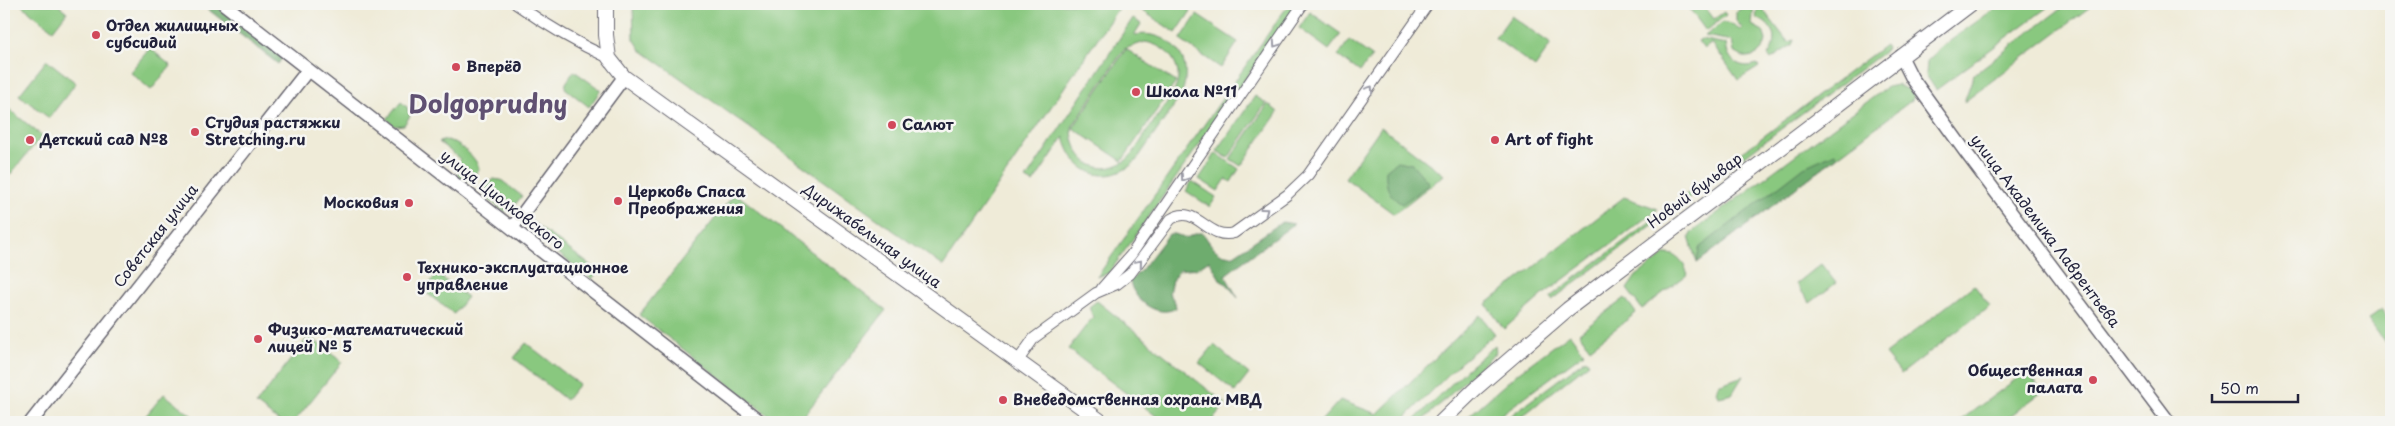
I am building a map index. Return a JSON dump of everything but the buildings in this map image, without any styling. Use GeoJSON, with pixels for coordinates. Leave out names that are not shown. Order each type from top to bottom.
{"type":"FeatureCollection","features":[{"type":"Feature","properties":{"kind":"main road"},"geometry":{"type":"LineString","coordinates":[[606,4],[606,34],[609,58]]}},
{"type":"Feature","properties":{"kind":"main road","name":"Новый бульвар"},"geometry":{"type":"LineString","coordinates":[[1444,420],[1474,390],[1568,309],[1971,4]]}},
{"type":"Feature","properties":{"kind":"main road","name":"Дирижабельная улица"},"geometry":{"type":"LineString","coordinates":[[609,58],[624,77],[1102,422]]}},
{"type":"Feature","properties":{"kind":"street","name":"улица Циолковского"},"geometry":{"type":"LineString","coordinates":[[224,4],[761,422]]}},
{"type":"Feature","properties":{"kind":"street"},"geometry":{"type":"LineString","coordinates":[[516,4],[544,24],[584,47],[609,58]]}},
{"type":"Feature","properties":{"kind":"street"},"geometry":{"type":"LineString","coordinates":[[1017,362],[1034,338],[1100,290],[1131,255],[1303,4]]}},
{"type":"Feature","properties":{"kind":"street"},"geometry":{"type":"LineString","coordinates":[[1100,290],[1117,284],[1130,274],[1171,220],[1179,214],[1188,214],[1218,233],[1226,235],[1234,233],[1287,195],[1308,175],[1428,4]]}},
{"type":"Feature","properties":{"kind":"street","name":"улица Академика Лаврентьева"},"geometry":{"type":"LineString","coordinates":[[1901,56],[1912,78],[1966,154],[2169,422]]}},
{"type":"Feature","properties":{"kind":"street","name":"Советская улица"},"geometry":{"type":"LineString","coordinates":[[31,422],[308,70]]}},
{"type":"Feature","properties":{"kind":"street"},"geometry":{"type":"LineString","coordinates":[[512,228],[624,77]]}},
{"type":"Feature","properties":{"kind":"green space"},"geometry":{"type":"Polygon","coordinates":[[[20,4],[57,4],[67,12],[53,30],[20,4]]]}},
{"type":"Feature","properties":{"kind":"green space"},"geometry":{"type":"Polygon","coordinates":[[[201,4],[215,4],[283,57],[278,64],[201,4]]]}},
{"type":"Feature","properties":{"kind":"green space","name":"Салют"},"geometry":{"type":"Polygon","coordinates":[[[633,4],[1121,4],[943,266],[641,50],[634,39],[633,4]]]}},
{"type":"Feature","properties":{"kind":"green space"},"geometry":{"type":"Polygon","coordinates":[[[1144,4],[1180,4],[1191,11],[1176,33],[1140,9],[1144,4]]]}},
{"type":"Feature","properties":{"kind":"green space"},"geometry":{"type":"Polygon","coordinates":[[[1289,4],[1298,4],[1109,273],[1097,277],[1289,4]]]}},
{"type":"Feature","properties":{"kind":"green space"},"geometry":{"type":"Polygon","coordinates":[[[1686,4],[1703,4],[1714,19],[1724,12],[1726,15],[1706,31],[1686,4]]]}},
{"type":"Feature","properties":{"kind":"green space"},"geometry":{"type":"Polygon","coordinates":[[[1748,4],[1754,4],[1752,25],[1763,31],[1766,40],[1761,51],[1751,56],[1743,57],[1734,52],[1732,41],[1705,36],[1723,22],[1734,25],[1740,30],[1742,28],[1736,21],[1736,12],[1748,4]]]}},
{"type":"Feature","properties":{"kind":"green space"},"geometry":{"type":"Polygon","coordinates":[[[1758,4],[1765,4],[1761,7],[1788,42],[1794,40],[1792,45],[1771,59],[1768,55],[1773,44],[1773,34],[1767,24],[1756,18],[1758,4]]]}},
{"type":"Feature","properties":{"kind":"green space"},"geometry":{"type":"Polygon","coordinates":[[[2001,4],[2052,4],[1936,90],[1926,75],[1927,61],[1943,46],[2001,4]]]}},
{"type":"Feature","properties":{"kind":"green space"},"geometry":{"type":"Polygon","coordinates":[[[2067,4],[2094,4],[1964,102],[1974,74],[2067,4]]]}},
{"type":"Feature","properties":{"kind":"green space"},"geometry":{"type":"Polygon","coordinates":[[[1310,12],[1341,34],[1329,50],[1299,28],[1310,12]]]}},
{"type":"Feature","properties":{"kind":"green space"},"geometry":{"type":"Polygon","coordinates":[[[1197,15],[1238,42],[1221,68],[1180,40],[1197,15]]]}},
{"type":"Feature","properties":{"kind":"green space"},"geometry":{"type":"Polygon","coordinates":[[[1511,16],[1551,44],[1535,67],[1495,38],[1511,16]]]}},
{"type":"Feature","properties":{"kind":"green space"},"geometry":{"type":"Polygon","coordinates":[[[1133,18],[1141,24],[1134,35],[1148,34],[1160,37],[1170,42],[1178,50],[1183,60],[1185,71],[1180,97],[1136,161],[1114,174],[1092,173],[1075,160],[1068,150],[1064,137],[1033,183],[1026,179],[1133,18]],[[1145,42],[1124,49],[1072,127],[1076,147],[1087,162],[1104,168],[1125,161],[1135,150],[1167,104],[1175,89],[1178,72],[1176,65],[1167,52],[1145,42]]]}},
{"type":"Feature","properties":{"kind":"green space"},"geometry":{"type":"Polygon","coordinates":[[[1701,39],[1726,44],[1729,55],[1740,65],[1751,66],[1757,64],[1759,67],[1738,80],[1712,43],[1704,49],[1698,41],[1701,39]]]}},
{"type":"Feature","properties":{"kind":"green space"},"geometry":{"type":"Polygon","coordinates":[[[1349,40],[1372,56],[1360,72],[1338,56],[1349,40]]]}},
{"type":"Feature","properties":{"kind":"green space"},"geometry":{"type":"Polygon","coordinates":[[[1885,45],[1887,48],[1884,52],[1552,300],[1550,297],[1885,45]]]}},
{"type":"Feature","properties":{"kind":"green space"},"geometry":{"type":"Polygon","coordinates":[[[150,48],[171,66],[151,90],[130,72],[150,48]]]}},
{"type":"Feature","properties":{"kind":"green space"},"geometry":{"type":"Polygon","coordinates":[[[1126,49],[1176,82],[1122,161],[1073,128],[1126,49]]]}},
{"type":"Feature","properties":{"kind":"green space"},"geometry":{"type":"Polygon","coordinates":[[[47,60],[76,83],[49,118],[19,95],[47,60]]]}},
{"type":"Feature","properties":{"kind":"green space"},"geometry":{"type":"Polygon","coordinates":[[[574,71],[601,90],[589,107],[565,88],[574,71]]]}},
{"type":"Feature","properties":{"kind":"green space"},"geometry":{"type":"Polygon","coordinates":[[[1897,85],[1911,91],[1914,96],[1912,100],[1697,263],[1689,237],[1692,232],[1887,87],[1897,85]]]}},
{"type":"Feature","properties":{"kind":"green space"},"geometry":{"type":"Polygon","coordinates":[[[1255,96],[1266,103],[1228,158],[1217,151],[1255,96]]]}},
{"type":"Feature","properties":{"kind":"green space"},"geometry":{"type":"Polygon","coordinates":[[[401,102],[407,107],[410,116],[404,125],[394,126],[387,119],[401,102]]]}},
{"type":"Feature","properties":{"kind":"green space"},"geometry":{"type":"Polygon","coordinates":[[[1268,104],[1278,112],[1241,166],[1230,159],[1268,104]]]}},
{"type":"Feature","properties":{"kind":"green space"},"geometry":{"type":"Polygon","coordinates":[[[4,105],[42,136],[4,182],[4,105]]]}},
{"type":"Feature","properties":{"kind":"green space"},"geometry":{"type":"Polygon","coordinates":[[[1381,127],[1444,175],[1394,214],[1345,178],[1381,127]]]}},
{"type":"Feature","properties":{"kind":"green space"},"geometry":{"type":"Polygon","coordinates":[[[447,140],[466,151],[478,165],[479,169],[471,180],[464,181],[459,177],[456,169],[460,159],[439,142],[447,140]]]}},
{"type":"Feature","properties":{"kind":"green space"},"geometry":{"type":"Polygon","coordinates":[[[1216,153],[1239,169],[1231,182],[1226,179],[1218,191],[1199,179],[1216,153]]]}},
{"type":"Feature","properties":{"kind":"green space"},"geometry":{"type":"Polygon","coordinates":[[[1835,153],[1838,156],[1697,263],[1699,248],[1804,167],[1835,153]]]}},
{"type":"Feature","properties":{"kind":"green space"},"geometry":{"type":"Polygon","coordinates":[[[1397,161],[1412,164],[1428,182],[1427,186],[1402,204],[1388,190],[1386,181],[1386,170],[1397,161]]]}},
{"type":"Feature","properties":{"kind":"green space"},"geometry":{"type":"Polygon","coordinates":[[[493,179],[501,180],[522,196],[514,206],[517,209],[514,211],[504,211],[488,199],[486,187],[493,179]]]}},
{"type":"Feature","properties":{"kind":"green space"},"geometry":{"type":"Polygon","coordinates":[[[1192,181],[1216,197],[1210,207],[1186,191],[1192,181]]]}},
{"type":"Feature","properties":{"kind":"green space"},"geometry":{"type":"Polygon","coordinates":[[[735,193],[886,310],[799,422],[777,422],[639,315],[735,193]]]}},
{"type":"Feature","properties":{"kind":"green space"},"geometry":{"type":"Polygon","coordinates":[[[1624,197],[1658,209],[1544,294],[1504,329],[1486,304],[1624,197]]]}},
{"type":"Feature","properties":{"kind":"green space"},"geometry":{"type":"Polygon","coordinates":[[[531,221],[598,271],[592,279],[535,236],[531,229],[531,221]]]}},
{"type":"Feature","properties":{"kind":"green space"},"geometry":{"type":"Polygon","coordinates":[[[1282,222],[1294,224],[1225,275],[1238,298],[1227,284],[1221,281],[1209,260],[1198,268],[1179,270],[1172,280],[1169,293],[1175,302],[1176,308],[1169,311],[1162,311],[1147,306],[1132,288],[1130,281],[1143,268],[1169,234],[1186,238],[1197,233],[1203,233],[1219,253],[1234,255],[1282,222]]]}},
{"type":"Feature","properties":{"kind":"green space"},"geometry":{"type":"Polygon","coordinates":[[[1666,254],[1678,257],[1688,274],[1642,309],[1627,289],[1636,276],[1666,254]]]}},
{"type":"Feature","properties":{"kind":"green space"},"geometry":{"type":"Polygon","coordinates":[[[1821,264],[1836,283],[1810,303],[1796,284],[1821,264]]]}},
{"type":"Feature","properties":{"kind":"green space"},"geometry":{"type":"Polygon","coordinates":[[[437,274],[467,297],[454,314],[424,291],[437,274]]]}},
{"type":"Feature","properties":{"kind":"green space"},"geometry":{"type":"Polygon","coordinates":[[[1974,285],[1990,306],[1901,374],[1885,354],[1974,285]]]}},
{"type":"Feature","properties":{"kind":"green space"},"geometry":{"type":"Polygon","coordinates":[[[1625,298],[1636,313],[1590,348],[1579,333],[1625,298]]]}},
{"type":"Feature","properties":{"kind":"green space"},"geometry":{"type":"Polygon","coordinates":[[[1097,301],[1226,404],[1211,422],[1164,422],[1068,349],[1093,317],[1089,307],[1097,301]]]}},
{"type":"Feature","properties":{"kind":"green space"},"geometry":{"type":"Polygon","coordinates":[[[2382,309],[2391,322],[2391,330],[2389,332],[2391,340],[2386,344],[2368,319],[2382,309]]]}},
{"type":"Feature","properties":{"kind":"green space"},"geometry":{"type":"Polygon","coordinates":[[[1480,315],[1495,334],[1461,362],[1401,422],[1320,422],[1340,400],[1377,414],[1480,315]]]}},
{"type":"Feature","properties":{"kind":"green space"},"geometry":{"type":"Polygon","coordinates":[[[1570,334],[1584,353],[1491,422],[1462,422],[1519,372],[1570,334]]]}},
{"type":"Feature","properties":{"kind":"green space"},"geometry":{"type":"Polygon","coordinates":[[[309,336],[342,362],[294,422],[280,422],[256,404],[309,336]]]}},
{"type":"Feature","properties":{"kind":"green space"},"geometry":{"type":"Polygon","coordinates":[[[526,343],[579,384],[566,400],[514,358],[526,343]]]}},
{"type":"Feature","properties":{"kind":"green space"},"geometry":{"type":"Polygon","coordinates":[[[1214,345],[1249,374],[1235,392],[1199,363],[1214,345]]]}},
{"type":"Feature","properties":{"kind":"green space"},"geometry":{"type":"Polygon","coordinates":[[[1495,345],[1496,352],[1421,422],[1412,422],[1467,369],[1495,345]]]}},
{"type":"Feature","properties":{"kind":"green space"},"geometry":{"type":"Polygon","coordinates":[[[1586,359],[1589,363],[1515,422],[1502,422],[1586,359]]]}},
{"type":"Feature","properties":{"kind":"green space"},"geometry":{"type":"Polygon","coordinates":[[[2027,371],[2042,392],[2002,422],[1958,422],[2027,371]]]}},
{"type":"Feature","properties":{"kind":"green space"},"geometry":{"type":"Polygon","coordinates":[[[1743,376],[1732,394],[1719,397],[1716,392],[1718,385],[1743,376]]]}},
{"type":"Feature","properties":{"kind":"green space"},"geometry":{"type":"Polygon","coordinates":[[[164,394],[200,422],[147,422],[143,419],[164,394]]]}},
{"type":"Feature","properties":{"kind":"place","name":"Отдел жилищных субсидий"},"geometry":{"type":"Point","coordinates":[96,35]}},
{"type":"Feature","properties":{"kind":"place","name":"Вперёд"},"geometry":{"type":"Point","coordinates":[456,67]}},
{"type":"Feature","properties":{"kind":"place","name":"Школа №11"},"geometry":{"type":"Point","coordinates":[1136,92]}},
{"type":"Feature","properties":{"kind":"place","name":"Салют"},"geometry":{"type":"Point","coordinates":[892,125]}},
{"type":"Feature","properties":{"kind":"place","name":"Студия растяжки Stretching.ru"},"geometry":{"type":"Point","coordinates":[195,132]}},
{"type":"Feature","properties":{"kind":"place","name":"Детский сад №8"},"geometry":{"type":"Point","coordinates":[30,140]}},
{"type":"Feature","properties":{"kind":"place","name":"Art of fight"},"geometry":{"type":"Point","coordinates":[1495,140]}},
{"type":"Feature","properties":{"kind":"place","name":"Церковь Спаса Преображения"},"geometry":{"type":"Point","coordinates":[618,201]}},
{"type":"Feature","properties":{"kind":"place","name":"Московия"},"geometry":{"type":"Point","coordinates":[409,203]}},
{"type":"Feature","properties":{"kind":"place","name":"Технико-эксплуатационное управление"},"geometry":{"type":"Point","coordinates":[407,277]}},
{"type":"Feature","properties":{"kind":"place","name":"Физико-математический лицей № 5"},"geometry":{"type":"Point","coordinates":[258,339]}},
{"type":"Feature","properties":{"kind":"place","name":"Общественная палата"},"geometry":{"type":"Point","coordinates":[2093,380]}},
{"type":"Feature","properties":{"kind":"place","name":"Вневедомственная охрана МВД"},"geometry":{"type":"Point","coordinates":[1003,400]}},
{"type":"Feature","properties":{"kind":"district","name":"Dolgoprudny"},"geometry":{"type":"Point","coordinates":[488,104]}}]}
